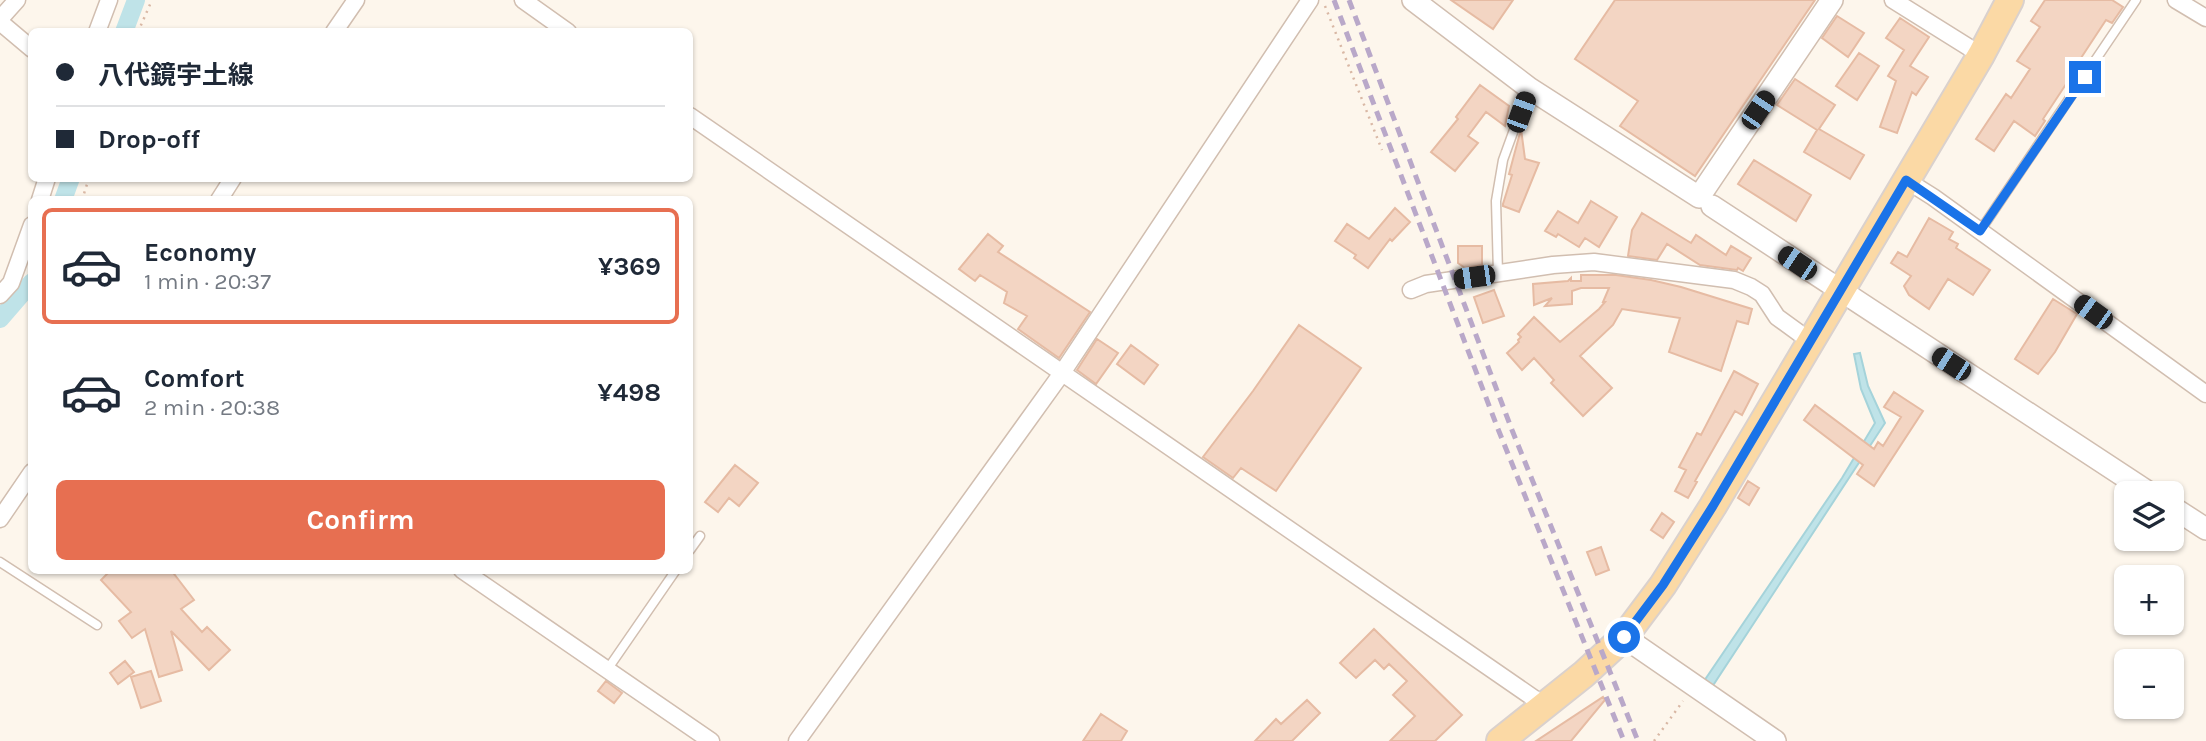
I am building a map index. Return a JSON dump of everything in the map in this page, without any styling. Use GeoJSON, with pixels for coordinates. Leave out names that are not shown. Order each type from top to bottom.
{"type":"FeatureCollection","features":[{"type":"Feature","properties":{"kind":"main road"},"geometry":{"type":"LineString","coordinates":[[1500,741],[1545,706],[1624,637],[1663,585],[1713,506],[1981,55],[2010,0]]}},
{"type":"Feature","properties":{"kind":"street"},"geometry":{"type":"LineString","coordinates":[[17,0],[0,20],[28,45]]}},
{"type":"Feature","properties":{"kind":"street"},"geometry":{"type":"LineString","coordinates":[[98,28],[109,0]]}},
{"type":"Feature","properties":{"kind":"street"},"geometry":{"type":"LineString","coordinates":[[337,28],[356,0]]}},
{"type":"Feature","properties":{"kind":"street"},"geometry":{"type":"LineString","coordinates":[[523,0],[562,28]]}},
{"type":"Feature","properties":{"kind":"street"},"geometry":{"type":"LineString","coordinates":[[797,741],[1062,373],[1310,0]]}},
{"type":"Feature","properties":{"kind":"street"},"geometry":{"type":"LineString","coordinates":[[1413,0],[1530,88],[1699,197],[1832,0]]}},
{"type":"Feature","properties":{"kind":"street"},"geometry":{"type":"LineString","coordinates":[[1893,0],[1981,55]]}},
{"type":"Feature","properties":{"kind":"street"},"geometry":{"type":"LineString","coordinates":[[2176,0],[2206,18]]}},
{"type":"Feature","properties":{"kind":"street"},"geometry":{"type":"LineString","coordinates":[[693,118],[1545,706]]}},
{"type":"Feature","properties":{"kind":"street"},"geometry":{"type":"LineString","coordinates":[[1906,180],[2206,394]]}},
{"type":"Feature","properties":{"kind":"street"},"geometry":{"type":"LineString","coordinates":[[1712,206],[2131,481]]}},
{"type":"Feature","properties":{"kind":"street"},"geometry":{"type":"LineString","coordinates":[[0,295],[11,283],[28,236]]}},
{"type":"Feature","properties":{"kind":"street"},"geometry":{"type":"LineString","coordinates":[[1411,290],[1426,284],[1594,262],[1734,280],[1762,294],[1777,317],[1810,341]]}},
{"type":"Feature","properties":{"kind":"street"},"geometry":{"type":"LineString","coordinates":[[0,519],[28,478]]}},
{"type":"Feature","properties":{"kind":"street"},"geometry":{"type":"LineString","coordinates":[[2184,515],[2206,529]]}},
{"type":"Feature","properties":{"kind":"street"},"geometry":{"type":"LineString","coordinates":[[468,574],[711,741]]}},
{"type":"Feature","properties":{"kind":"street"},"geometry":{"type":"LineString","coordinates":[[1624,637],[1774,741]]}},
{"type":"Feature","properties":{"kind":"lane"},"geometry":{"type":"LineString","coordinates":[[1980,231],[2136,0]]}},
{"type":"Feature","properties":{"kind":"lane"},"geometry":{"type":"LineString","coordinates":[[1498,274],[1496,201],[1503,160],[1530,88]]}},
{"type":"Feature","properties":{"kind":"lane"},"geometry":{"type":"LineString","coordinates":[[693,546],[700,536]]}},
{"type":"Feature","properties":{"kind":"lane"},"geometry":{"type":"LineString","coordinates":[[0,562],[97,625]]}},
{"type":"Feature","properties":{"kind":"lane"},"geometry":{"type":"LineString","coordinates":[[607,670],[673,574]]}},
{"type":"Feature","properties":{"kind":"path"},"geometry":{"type":"LineString","coordinates":[[140,28],[152,0]]}},
{"type":"Feature","properties":{"kind":"path"},"geometry":{"type":"LineString","coordinates":[[1323,0],[1382,150]]}},
{"type":"Feature","properties":{"kind":"path"},"geometry":{"type":"LineString","coordinates":[[1654,741],[1693,687]]}},
{"type":"Feature","properties":{"kind":"water"},"geometry":{"type":"Polygon","coordinates":[[[1860,353],[1868,386],[1885,423],[1710,690],[1702,684],[1842,478],[1875,423],[1861,389],[1854,354],[1860,353]]]}},
{"type":"Feature","properties":{"kind":"building"},"geometry":{"type":"Polygon","coordinates":[[[1451,0],[1513,0],[1493,29],[1451,0]]]}},
{"type":"Feature","properties":{"kind":"building"},"geometry":{"type":"Polygon","coordinates":[[[1615,0],[1815,0],[1695,176],[1620,126],[1638,101],[1575,59],[1615,0]]]}},
{"type":"Feature","properties":{"kind":"building"},"geometry":{"type":"Polygon","coordinates":[[[2045,0],[2112,0],[2123,7],[2112,23],[2106,20],[2035,136],[2014,121],[1994,151],[1976,139],[2006,94],[2011,98],[2030,69],[2017,61],[2040,27],[2031,21],[2045,0]]]}},
{"type":"Feature","properties":{"kind":"building"},"geometry":{"type":"Polygon","coordinates":[[[1837,16],[1864,33],[1848,57],[1822,38],[1837,16]]]}},
{"type":"Feature","properties":{"kind":"building"},"geometry":{"type":"Polygon","coordinates":[[[1900,18],[1929,37],[1910,66],[1928,77],[1916,95],[1912,92],[1897,133],[1880,127],[1896,81],[1888,76],[1904,50],[1886,38],[1900,18]]]}},
{"type":"Feature","properties":{"kind":"building"},"geometry":{"type":"Polygon","coordinates":[[[1859,53],[1879,66],[1857,100],[1836,86],[1859,53]]]}},
{"type":"Feature","properties":{"kind":"building"},"geometry":{"type":"Polygon","coordinates":[[[1795,79],[1835,105],[1819,129],[1864,155],[1850,179],[1804,152],[1817,130],[1777,105],[1795,79]]]}},
{"type":"Feature","properties":{"kind":"building"},"geometry":{"type":"Polygon","coordinates":[[[1480,85],[1509,106],[1505,126],[1486,112],[1468,136],[1478,143],[1455,171],[1431,152],[1458,119],[1456,117],[1480,85]]]}},
{"type":"Feature","properties":{"kind":"building"},"geometry":{"type":"Polygon","coordinates":[[[1521,129],[1525,159],[1539,163],[1519,212],[1503,204],[1521,129]]]}},
{"type":"Feature","properties":{"kind":"building"},"geometry":{"type":"Polygon","coordinates":[[[1754,160],[1811,195],[1796,221],[1738,184],[1754,160]]]}},
{"type":"Feature","properties":{"kind":"building"},"geometry":{"type":"Polygon","coordinates":[[[1591,201],[1617,217],[1599,247],[1585,238],[1579,247],[1558,234],[1556,237],[1545,231],[1558,211],[1578,223],[1591,201]]]}},
{"type":"Feature","properties":{"kind":"building"},"geometry":{"type":"Polygon","coordinates":[[[1395,208],[1410,222],[1392,241],[1390,239],[1368,268],[1354,258],[1356,255],[1335,241],[1347,224],[1369,239],[1395,208]]]}},
{"type":"Feature","properties":{"kind":"building"},"geometry":{"type":"Polygon","coordinates":[[[1642,213],[1691,243],[1696,235],[1726,255],[1731,246],[1751,258],[1743,271],[1738,268],[1700,265],[1667,244],[1657,260],[1628,256],[1632,230],[1642,213]]]}},
{"type":"Feature","properties":{"kind":"building"},"geometry":{"type":"Polygon","coordinates":[[[1929,218],[1953,232],[1949,239],[1958,244],[1956,248],[1990,270],[1973,295],[1948,279],[1929,309],[1909,295],[1904,286],[1911,276],[1891,263],[1898,252],[1907,257],[1929,218]]]}},
{"type":"Feature","properties":{"kind":"building"},"geometry":{"type":"Polygon","coordinates":[[[988,234],[1003,246],[998,252],[1090,312],[1059,358],[1018,329],[1027,316],[1004,303],[1007,292],[980,275],[975,281],[959,269],[988,234]]]}},
{"type":"Feature","properties":{"kind":"building"},"geometry":{"type":"Polygon","coordinates":[[[1458,246],[1482,246],[1482,265],[1465,268],[1458,263],[1458,246]]]}},
{"type":"Feature","properties":{"kind":"building"},"geometry":{"type":"Polygon","coordinates":[[[1581,275],[1616,275],[1651,280],[1752,309],[1748,324],[1737,321],[1721,371],[1669,352],[1680,318],[1622,309],[1613,325],[1580,356],[1612,388],[1583,416],[1551,383],[1554,380],[1534,358],[1522,370],[1507,353],[1519,342],[1521,337],[1518,334],[1534,317],[1560,342],[1599,309],[1605,302],[1609,288],[1581,288],[1572,291],[1572,304],[1545,306],[1552,298],[1534,305],[1533,284],[1568,281],[1571,278],[1571,281],[1581,281],[1581,275]]]}},
{"type":"Feature","properties":{"kind":"building"},"geometry":{"type":"Polygon","coordinates":[[[1494,290],[1504,316],[1483,323],[1474,297],[1494,290]]]}},
{"type":"Feature","properties":{"kind":"building"},"geometry":{"type":"Polygon","coordinates":[[[2053,299],[2077,314],[2055,352],[2038,374],[2015,359],[2053,299]]]}},
{"type":"Feature","properties":{"kind":"building"},"geometry":{"type":"Polygon","coordinates":[[[1299,325],[1361,368],[1276,491],[1241,468],[1233,478],[1203,457],[1299,325]]]}},
{"type":"Feature","properties":{"kind":"building"},"geometry":{"type":"Polygon","coordinates":[[[1097,339],[1118,353],[1096,384],[1077,370],[1097,339]]]}},
{"type":"Feature","properties":{"kind":"building"},"geometry":{"type":"Polygon","coordinates":[[[1131,345],[1158,365],[1144,384],[1117,364],[1131,345]]]}},
{"type":"Feature","properties":{"kind":"building"},"geometry":{"type":"Polygon","coordinates":[[[1734,371],[1758,384],[1742,415],[1735,411],[1688,498],[1675,491],[1686,470],[1679,467],[1697,433],[1701,435],[1734,371]]]}},
{"type":"Feature","properties":{"kind":"building"},"geometry":{"type":"Polygon","coordinates":[[[1894,392],[1923,411],[1874,486],[1857,474],[1863,465],[1804,420],[1815,405],[1874,449],[1878,442],[1883,446],[1901,417],[1884,407],[1894,392]]]}},
{"type":"Feature","properties":{"kind":"building"},"geometry":{"type":"Polygon","coordinates":[[[735,465],[758,483],[739,506],[729,498],[718,512],[705,502],[735,465]]]}},
{"type":"Feature","properties":{"kind":"building"},"geometry":{"type":"Polygon","coordinates":[[[1748,481],[1759,488],[1749,505],[1738,498],[1748,481]]]}},
{"type":"Feature","properties":{"kind":"building"},"geometry":{"type":"Polygon","coordinates":[[[1662,513],[1674,522],[1663,538],[1651,530],[1662,513]]]}},
{"type":"Feature","properties":{"kind":"building"},"geometry":{"type":"Polygon","coordinates":[[[1601,547],[1609,570],[1596,575],[1587,552],[1601,547]]]}},
{"type":"Feature","properties":{"kind":"building"},"geometry":{"type":"Polygon","coordinates":[[[107,574],[174,574],[194,600],[181,609],[202,632],[207,627],[230,650],[209,670],[171,631],[182,670],[159,677],[145,629],[132,638],[119,621],[131,612],[101,580],[107,574]]]}},
{"type":"Feature","properties":{"kind":"building"},"geometry":{"type":"Polygon","coordinates":[[[1374,629],[1462,715],[1435,741],[1390,741],[1415,716],[1393,695],[1407,681],[1389,664],[1384,669],[1375,660],[1356,678],[1340,663],[1374,629]]]}},
{"type":"Feature","properties":{"kind":"building"},"geometry":{"type":"Polygon","coordinates":[[[125,661],[134,672],[118,684],[110,673],[125,661]]]}},
{"type":"Feature","properties":{"kind":"building"},"geometry":{"type":"Polygon","coordinates":[[[151,671],[161,701],[141,708],[131,677],[151,671]]]}},
{"type":"Feature","properties":{"kind":"building"},"geometry":{"type":"Polygon","coordinates":[[[606,681],[622,693],[614,703],[598,691],[606,681]]]}},
{"type":"Feature","properties":{"kind":"building"},"geometry":{"type":"Polygon","coordinates":[[[1603,697],[1605,700],[1571,741],[1536,741],[1603,697]]]}},
{"type":"Feature","properties":{"kind":"building"},"geometry":{"type":"Polygon","coordinates":[[[1307,700],[1320,713],[1292,741],[1255,741],[1276,719],[1281,724],[1307,700]]]}},
{"type":"Feature","properties":{"kind":"building"},"geometry":{"type":"Polygon","coordinates":[[[1101,714],[1127,731],[1121,741],[1083,741],[1101,714]]]}},
{"type":"Feature","properties":{"kind":"waterway"},"geometry":{"type":"LineString","coordinates":[[126,28],[136,0]]}},
{"type":"Feature","properties":{"kind":"waterway"},"geometry":{"type":"LineString","coordinates":[[64,196],[70,182]]}},
{"type":"Feature","properties":{"kind":"waterway"},"geometry":{"type":"LineString","coordinates":[[0,319],[28,287]]}},
{"type":"Feature","properties":{"kind":"railway"},"geometry":{"type":"LineString","coordinates":[[1334,0],[1498,429],[1624,741]]}},
{"type":"Feature","properties":{"kind":"railway"},"geometry":{"type":"LineString","coordinates":[[1349,0],[1512,430],[1638,741]]}},
{"type":"Feature","properties":{"kind":"route"},"geometry":{"type":"LineString","coordinates":[[1624,637],[1663,585],[1713,506],[1906,180],[1980,231],[2085,77]]}}]}
